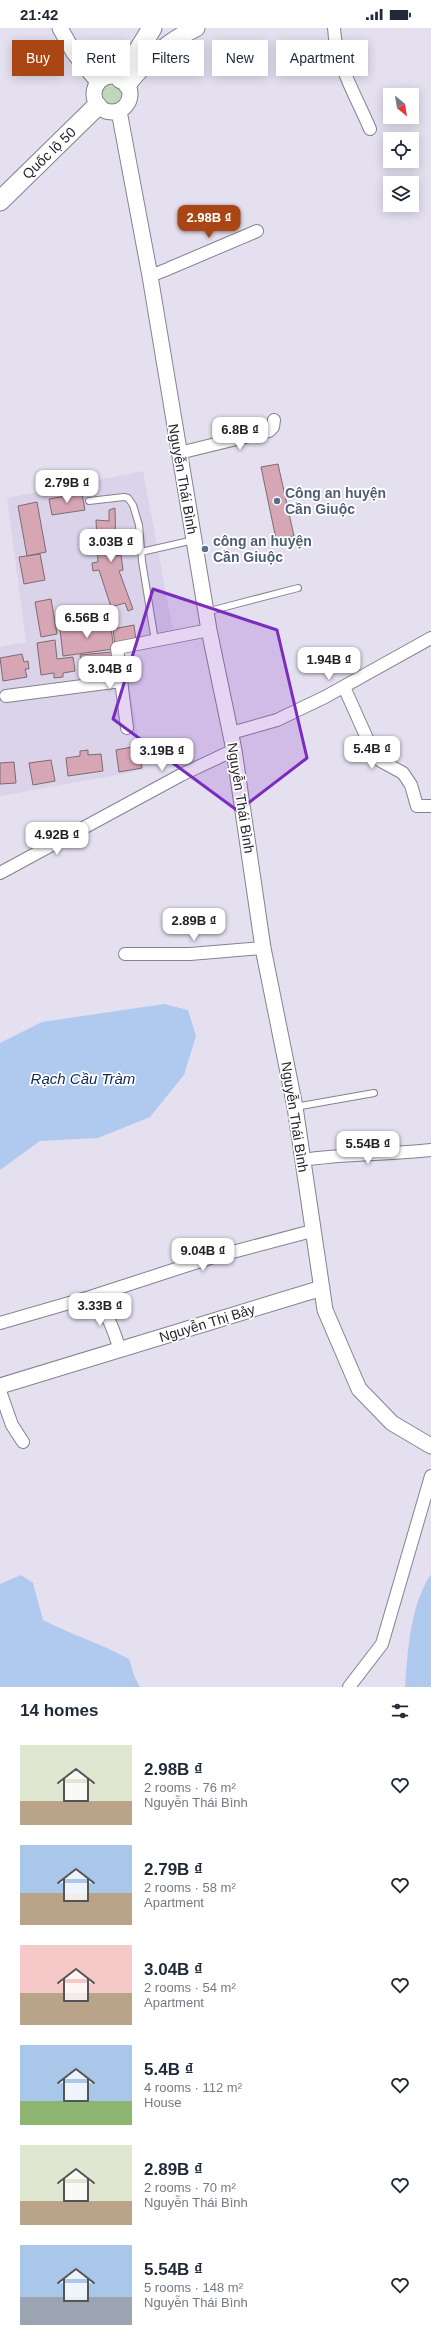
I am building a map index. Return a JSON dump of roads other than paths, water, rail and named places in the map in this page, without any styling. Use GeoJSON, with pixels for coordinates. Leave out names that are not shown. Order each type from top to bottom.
{"type":"FeatureCollection","features":[{"type":"Feature","properties":{"kind":"main road"},"geometry":{"type":"LineString","coordinates":[[124,82],[152,28]]}},
{"type":"Feature","properties":{"kind":"main road"},"geometry":{"type":"LineString","coordinates":[[124,82],[182,32],[196,28]]}},
{"type":"Feature","properties":{"kind":"main road","name":"Quốc lộ 50"},"geometry":{"type":"LineString","coordinates":[[0,201],[97,106]]}},
{"type":"Feature","properties":{"kind":"street"},"geometry":{"type":"LineString","coordinates":[[60,28],[74,53],[98,82]]}},
{"type":"Feature","properties":{"kind":"street"},"geometry":{"type":"LineString","coordinates":[[334,28],[336,48],[342,67],[370,128]]}},
{"type":"Feature","properties":{"kind":"street"},"geometry":{"type":"LineString","coordinates":[[111,76],[124,82],[130,97],[124,108],[119,111],[107,112],[97,106],[93,95],[98,82],[111,76]]}},
{"type":"Feature","properties":{"kind":"street","name":"Nguyễn Thái Bình"},"geometry":{"type":"LineString","coordinates":[[119,111],[150,276],[209,630],[234,750],[263,948],[295,1107],[312,1231],[325,1310],[359,1389],[392,1422],[431,1446]]}},
{"type":"Feature","properties":{"kind":"street"},"geometry":{"type":"LineString","coordinates":[[150,276],[257,231]]}},
{"type":"Feature","properties":{"kind":"street"},"geometry":{"type":"LineString","coordinates":[[179,453],[269,431],[273,427],[274,420]]}},
{"type":"Feature","properties":{"kind":"street"},"geometry":{"type":"LineString","coordinates":[[127,728],[117,648],[209,630]]}},
{"type":"Feature","properties":{"kind":"street"},"geometry":{"type":"LineString","coordinates":[[231,733],[277,720],[344,687],[431,638]]}},
{"type":"Feature","properties":{"kind":"street"},"geometry":{"type":"LineString","coordinates":[[6,696],[121,681]]}},
{"type":"Feature","properties":{"kind":"street"},"geometry":{"type":"LineString","coordinates":[[344,687],[370,745],[381,761],[403,773],[411,785],[417,806],[431,806]]}},
{"type":"Feature","properties":{"kind":"street"},"geometry":{"type":"LineString","coordinates":[[0,873],[181,775],[234,750]]}},
{"type":"Feature","properties":{"kind":"street"},"geometry":{"type":"LineString","coordinates":[[125,954],[190,954],[263,948]]}},
{"type":"Feature","properties":{"kind":"street"},"geometry":{"type":"LineString","coordinates":[[302,1160],[362,1153],[399,1153],[431,1150]]}},
{"type":"Feature","properties":{"kind":"street"},"geometry":{"type":"LineString","coordinates":[[0,1323],[90,1297],[210,1258],[312,1231]]}},
{"type":"Feature","properties":{"kind":"street","name":"Nguyễn Thị Bảy"},"geometry":{"type":"LineString","coordinates":[[0,1386],[322,1288]]}},
{"type":"Feature","properties":{"kind":"street"},"geometry":{"type":"LineString","coordinates":[[90,1297],[101,1305],[108,1317],[120,1350]]}},
{"type":"Feature","properties":{"kind":"street"},"geometry":{"type":"LineString","coordinates":[[0,1391],[12,1425],[23,1442]]}},
{"type":"Feature","properties":{"kind":"street"},"geometry":{"type":"LineString","coordinates":[[349,1687],[382,1644],[431,1476]]}},
{"type":"Feature","properties":{"kind":"lane"},"geometry":{"type":"LineString","coordinates":[[89,501],[128,498],[133,505],[139,525],[155,641]]}},
{"type":"Feature","properties":{"kind":"lane"},"geometry":{"type":"LineString","coordinates":[[142,552],[194,540]]}},
{"type":"Feature","properties":{"kind":"lane"},"geometry":{"type":"LineString","coordinates":[[206,612],[298,588]]}},
{"type":"Feature","properties":{"kind":"lane"},"geometry":{"type":"LineString","coordinates":[[295,1107],[374,1093]]}},
{"type":"Feature","properties":{"kind":"water","name":"Rạch Cầu Tràm"},"geometry":{"type":"Polygon","coordinates":[[[164,1004],[188,1010],[196,1036],[184,1075],[150,1117],[98,1138],[40,1141],[0,1170],[0,1043],[42,1022],[164,1004]]]}},
{"type":"Feature","properties":{"kind":"water"},"geometry":{"type":"Polygon","coordinates":[[[431,1574],[431,1687],[405,1687],[409,1643],[414,1614],[418,1600],[431,1574]]]}},
{"type":"Feature","properties":{"kind":"water"},"geometry":{"type":"Polygon","coordinates":[[[21,1575],[33,1583],[43,1620],[129,1659],[135,1678],[140,1687],[0,1687],[0,1584],[21,1575]]]}},
{"type":"Feature","properties":{"kind":"place","name":"Công an huyện Cần Giuộc"},"geometry":{"type":"Point","coordinates":[277,501]}},
{"type":"Feature","properties":{"kind":"place","name":"công an huyện Cần Giuộc"},"geometry":{"type":"Point","coordinates":[205,549]}}]}
